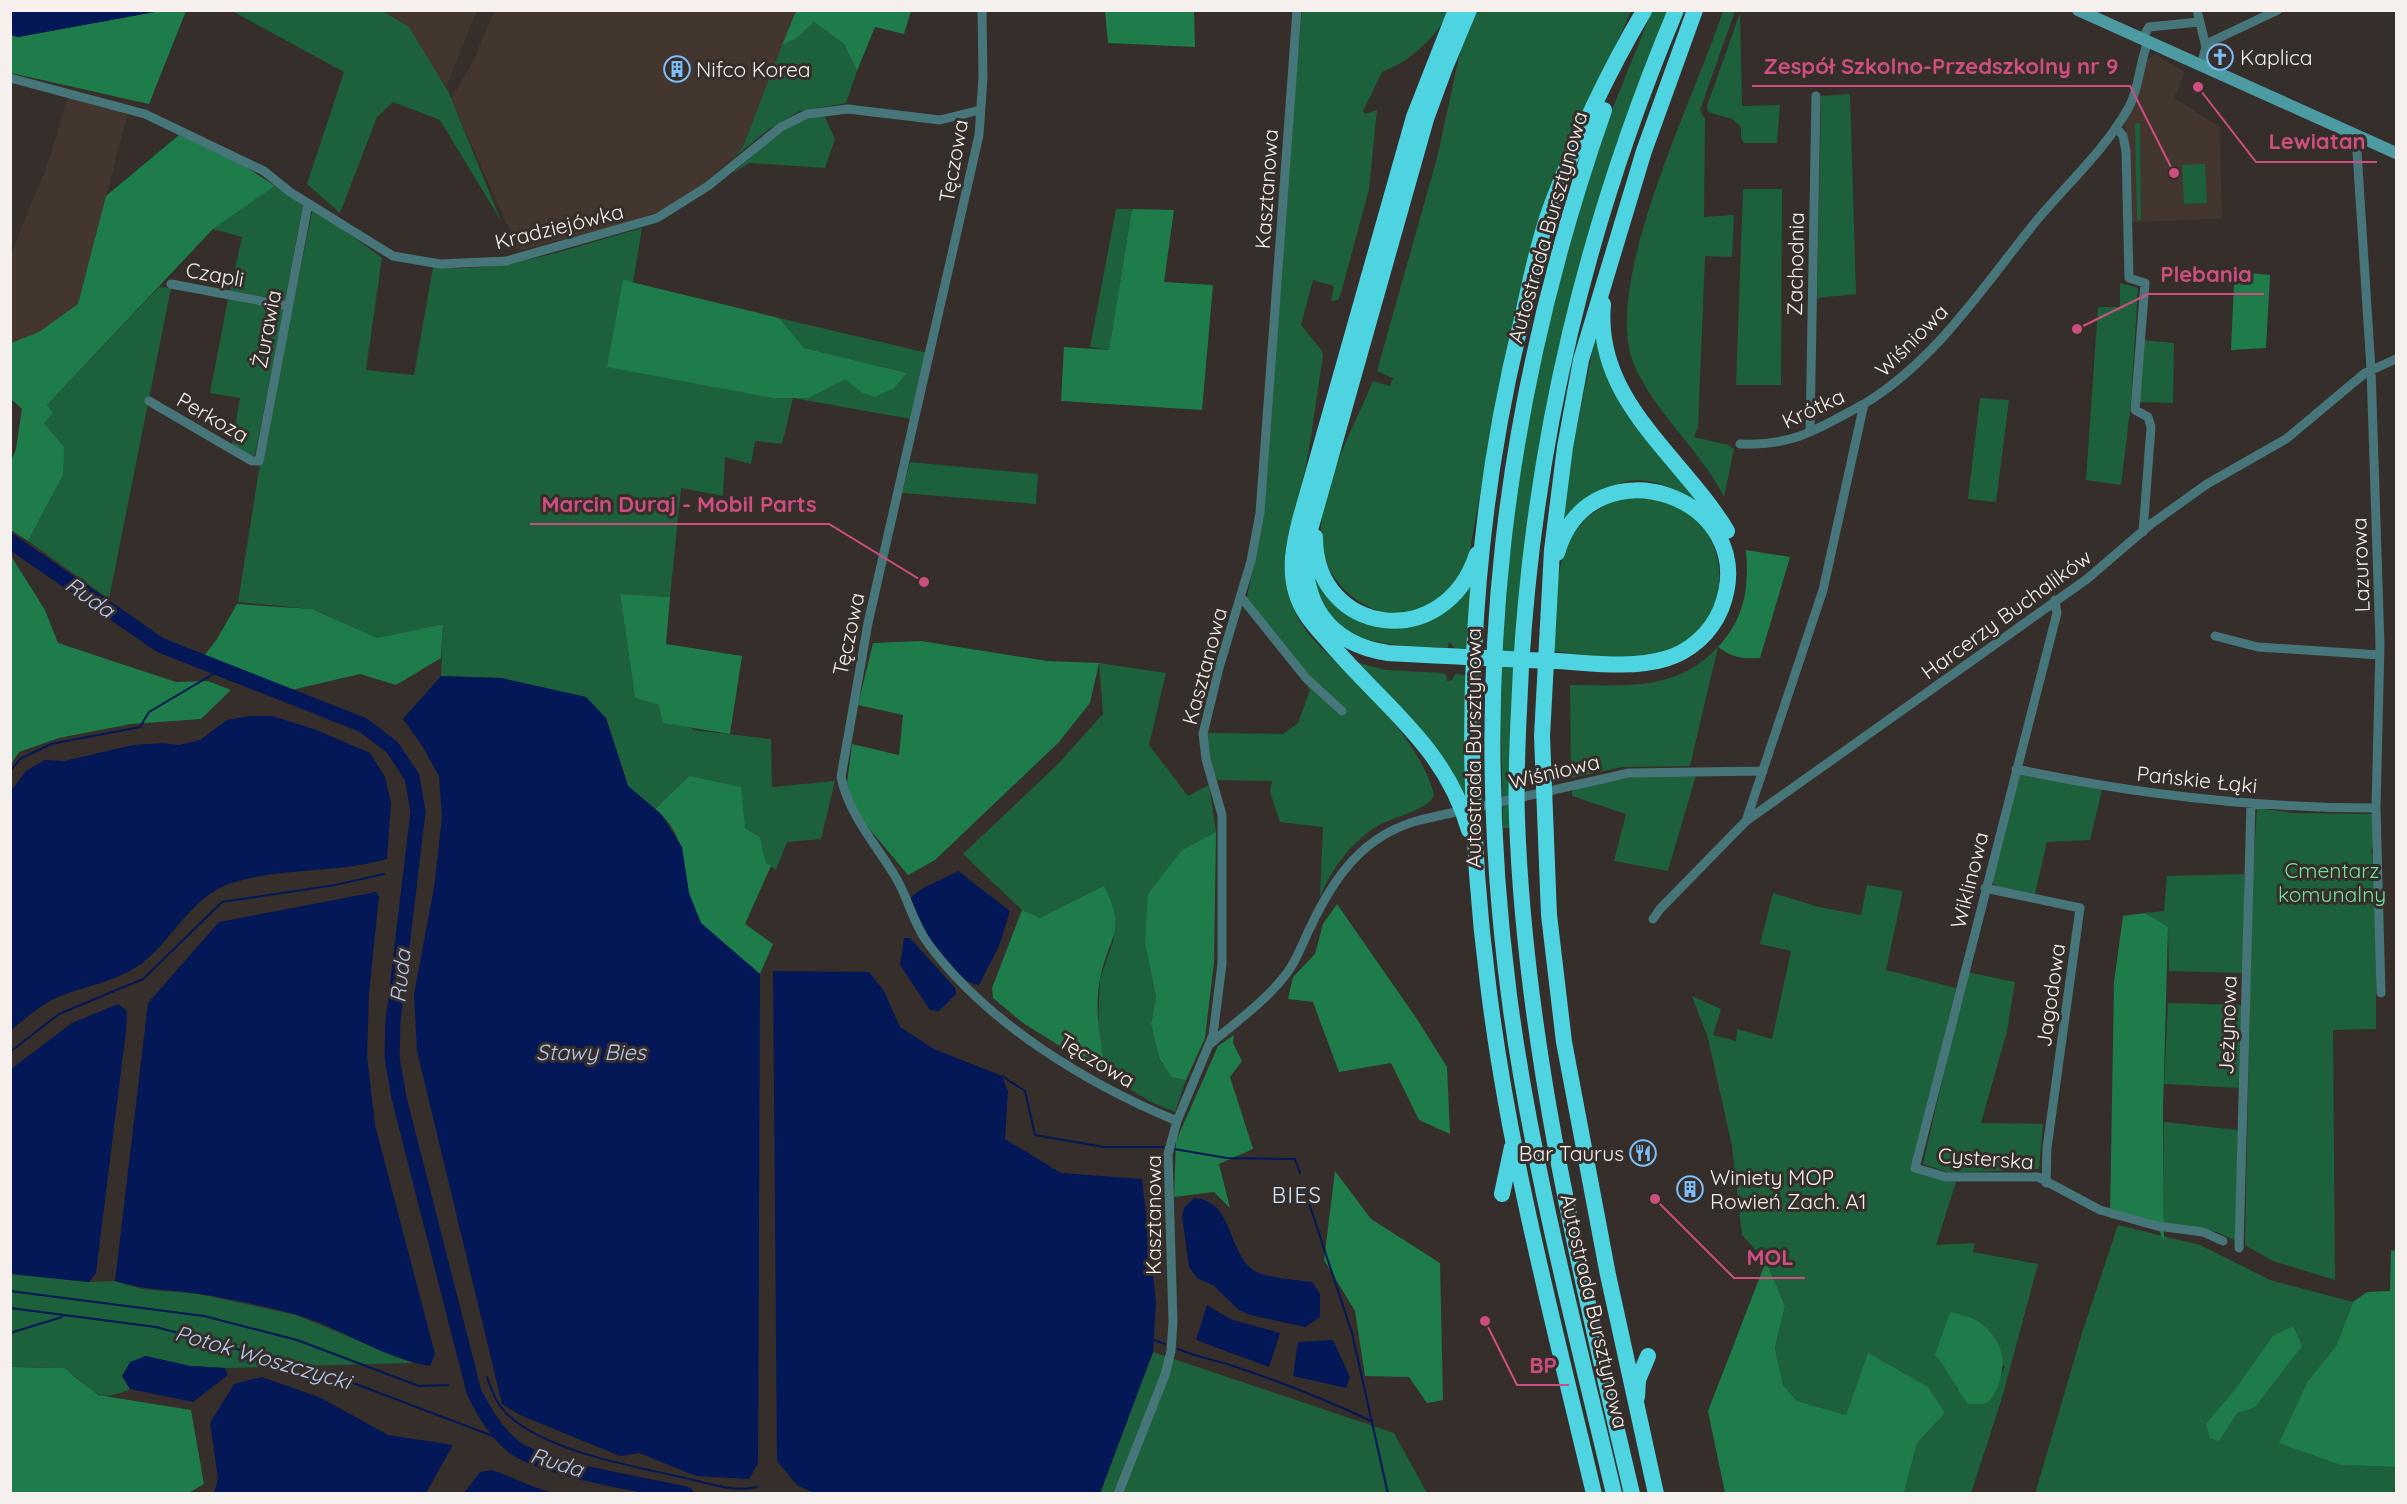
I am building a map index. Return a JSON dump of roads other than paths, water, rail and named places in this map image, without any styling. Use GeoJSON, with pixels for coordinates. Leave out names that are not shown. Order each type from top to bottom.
{"type":"FeatureCollection","features":[{"type":"Feature","properties":{"kind":"highway"},"geometry":{"type":"LineString","coordinates":[[1456,10],[1414,117],[1295,542],[1292,561],[1296,593],[1307,617],[1341,658],[1427,747],[1444,770],[1462,806],[1476,859]]}},
{"type":"Feature","properties":{"kind":"highway"},"geometry":{"type":"LineString","coordinates":[[1453,661],[1374,651],[1349,640],[1328,624],[1312,600],[1305,575],[1306,544],[1315,519],[1426,119],[1469,10]]}},
{"type":"Feature","properties":{"kind":"highway","name":"Autostrada Bursztynowa"},"geometry":{"type":"LineString","coordinates":[[1632,1494],[1583,1282],[1543,1067],[1532,994],[1521,889],[1516,756],[1524,619],[1535,520],[1561,366],[1588,255],[1608,192],[1648,78],[1677,10]]}},
{"type":"Feature","properties":{"kind":"highway"},"geometry":{"type":"LineString","coordinates":[[1656,1494],[1601,1239],[1556,991],[1545,844],[1542,736],[1550,580],[1565,447],[1581,360],[1644,151],[1695,10]]}},
{"type":"Feature","properties":{"kind":"highway"},"geometry":{"type":"LineString","coordinates":[[1594,1494],[1514,1139],[1488,986],[1476,859],[1473,761],[1474,679],[1483,536],[1510,371],[1552,206],[1616,58],[1644,11]]}},
{"type":"Feature","properties":{"kind":"highway","name":"Autostrada Bursztynowa"},"geometry":{"type":"LineString","coordinates":[[1614,1494],[1544,1191],[1509,998],[1498,893],[1492,762],[1494,629],[1514,458],[1543,310],[1582,174],[1644,11]]}},
{"type":"Feature","properties":{"kind":"highway"},"geometry":{"type":"LineString","coordinates":[[1328,641],[1371,660],[1453,661],[1650,674],[1684,663],[1699,655],[1717,637],[1734,603],[1738,584],[1734,548],[1719,518],[1643,425],[1619,389],[1607,357],[1604,337],[1602,313],[1606,274]]}},
{"type":"Feature","properties":{"kind":"highway"},"geometry":{"type":"LineString","coordinates":[[1550,580],[1559,548],[1573,521],[1598,501],[1634,490],[1668,494],[1684,501],[1710,524],[1724,552],[1727,585],[1724,601],[1709,630],[1698,641],[1682,652],[1652,663],[1565,667]]}},
{"type":"Feature","properties":{"kind":"highway"},"geometry":{"type":"LineString","coordinates":[[1315,519],[1315,555],[1319,568],[1332,590],[1352,608],[1374,618],[1389,621],[1417,618],[1449,602],[1470,574],[1483,536]]}},
{"type":"Feature","properties":{"kind":"highway"},"geometry":{"type":"LineString","coordinates":[[1502,1194],[1514,1139]]}},
{"type":"Feature","properties":{"kind":"highway"},"geometry":{"type":"LineString","coordinates":[[1636,1404],[1638,1380],[1648,1356]]}},
{"type":"Feature","properties":{"kind":"street","name":"Tęczowa"},"geometry":{"type":"LineString","coordinates":[[982,10],[979,135],[868,623],[841,777],[850,807],[897,879],[919,929],[954,974],[984,1002],[1047,1052],[1123,1097],[1177,1121]]}},
{"type":"Feature","properties":{"kind":"street","name":"Kasztanowa"},"geometry":{"type":"LineString","coordinates":[[1118,1494],[1165,1375],[1171,1352],[1173,1322],[1167,1165],[1177,1121],[1210,1044],[1222,964],[1223,829],[1220,801],[1203,749],[1203,734],[1205,717],[1251,561],[1260,513],[1297,10]]}},
{"type":"Feature","properties":{"kind":"street"},"geometry":{"type":"LineString","coordinates":[[2078,10],[2397,153]]}},
{"type":"Feature","properties":{"kind":"street"},"geometry":{"type":"LineString","coordinates":[[2198,10],[2206,44],[2201,66]]}},
{"type":"Feature","properties":{"kind":"street"},"geometry":{"type":"LineString","coordinates":[[2206,44],[2278,10]]}},
{"type":"Feature","properties":{"kind":"street"},"geometry":{"type":"LineString","coordinates":[[2145,41],[2149,27],[2199,22]]}},
{"type":"Feature","properties":{"kind":"street","name":"Wiśniowa"},"geometry":{"type":"LineString","coordinates":[[1864,404],[1912,369],[1940,340],[2116,127],[2134,96],[2145,41]]}},
{"type":"Feature","properties":{"kind":"street","name":"Kradziejówka"},"geometry":{"type":"LineString","coordinates":[[10,78],[145,114],[264,171],[308,204],[393,256],[440,264],[506,261],[657,218],[708,186],[781,127],[807,114],[848,109],[940,120],[980,110]]}},
{"type":"Feature","properties":{"kind":"street","name":"Zachodnia"},"geometry":{"type":"LineString","coordinates":[[1810,432],[1816,96]]}},
{"type":"Feature","properties":{"kind":"street"},"geometry":{"type":"LineString","coordinates":[[2116,127],[2124,136],[2126,151],[2129,278],[2145,283],[2135,410],[2148,417],[2151,427],[2143,533]]}},
{"type":"Feature","properties":{"kind":"street","name":"Lazurowa"},"geometry":{"type":"LineString","coordinates":[[2361,137],[2357,152],[2371,370],[2380,655],[2376,808],[2381,993]]}},
{"type":"Feature","properties":{"kind":"street","name":"Żurawia"},"geometry":{"type":"LineString","coordinates":[[259,460],[308,204]]}},
{"type":"Feature","properties":{"kind":"street","name":"Czapli"},"geometry":{"type":"LineString","coordinates":[[171,285],[288,306]]}},
{"type":"Feature","properties":{"kind":"street","name":"Harcerzy Buchalików"},"geometry":{"type":"LineString","coordinates":[[1653,919],[1660,909],[1746,821],[2087,579],[2207,484],[2286,439],[2371,370],[2397,359]]}},
{"type":"Feature","properties":{"kind":"street","name":"Perkoza"},"geometry":{"type":"LineString","coordinates":[[149,401],[252,461],[259,460]]}},
{"type":"Feature","properties":{"kind":"street"},"geometry":{"type":"LineString","coordinates":[[1746,821],[1823,590],[1864,404]]}},
{"type":"Feature","properties":{"kind":"street","name":"Krótka"},"geometry":{"type":"LineString","coordinates":[[1740,444],[1768,445],[1790,441],[1864,404]]}},
{"type":"Feature","properties":{"kind":"street"},"geometry":{"type":"LineString","coordinates":[[1241,597],[1306,678],[1342,711]]}},
{"type":"Feature","properties":{"kind":"street","name":"Wiklinowa"},"geometry":{"type":"LineString","coordinates":[[1915,1168],[2057,613],[2055,600]]}},
{"type":"Feature","properties":{"kind":"street"},"geometry":{"type":"LineString","coordinates":[[2215,636],[2258,647],[2380,655]]}},
{"type":"Feature","properties":{"kind":"street","name":"Pańskie Łąki"},"geometry":{"type":"LineString","coordinates":[[2016,769],[2105,788],[2308,808],[2376,808]]}},
{"type":"Feature","properties":{"kind":"street","name":"Wiśniowa"},"geometry":{"type":"LineString","coordinates":[[1210,1044],[1267,998],[1289,970],[1316,915],[1341,873],[1358,852],[1395,828],[1437,816],[1629,773],[1763,771]]}},
{"type":"Feature","properties":{"kind":"street","name":"Jeżynowa"},"geometry":{"type":"LineString","coordinates":[[2239,1248],[2251,803]]}},
{"type":"Feature","properties":{"kind":"street","name":"Jagodowa"},"geometry":{"type":"LineString","coordinates":[[1985,888],[2080,908],[2047,1148],[2046,1183]]}},
{"type":"Feature","properties":{"kind":"street","name":"Cysterska"},"geometry":{"type":"LineString","coordinates":[[1915,1168],[1946,1177],[2038,1177],[2100,1210],[2157,1226],[2203,1232],[2223,1241]]}},
{"type":"Feature","properties":{"kind":"water"},"geometry":{"type":"Polygon","coordinates":[[[11,10],[160,11],[18,37],[11,35],[11,10]]]}},
{"type":"Feature","properties":{"kind":"water","name":"Stawy Bies"},"geometry":{"type":"Polygon","coordinates":[[[441,676],[501,678],[586,697],[606,718],[628,786],[661,814],[682,847],[689,893],[701,923],[760,974],[758,1463],[749,1479],[696,1476],[639,1453],[620,1456],[520,1415],[502,1404],[417,1051],[414,994],[434,888],[442,818],[439,776],[421,744],[403,719],[441,676]]]}},
{"type":"Feature","properties":{"kind":"water"},"geometry":{"type":"Polygon","coordinates":[[[250,716],[272,716],[314,729],[370,753],[385,777],[391,803],[387,859],[347,867],[267,875],[229,884],[216,890],[193,909],[141,964],[112,979],[54,999],[11,1030],[11,791],[26,771],[45,760],[64,761],[133,745],[163,743],[179,745],[200,740],[227,720],[250,716]]]}},
{"type":"Feature","properties":{"kind":"water"},"geometry":{"type":"Polygon","coordinates":[[[958,871],[1010,911],[999,946],[979,985],[969,981],[947,962],[920,922],[911,898],[926,887],[958,871]]]}},
{"type":"Feature","properties":{"kind":"water"},"geometry":{"type":"Polygon","coordinates":[[[376,892],[379,896],[369,993],[367,1056],[375,1125],[435,1354],[430,1366],[395,1356],[328,1326],[294,1314],[224,1298],[148,1288],[115,1281],[148,1003],[219,922],[376,892]]]}},
{"type":"Feature","properties":{"kind":"water"},"geometry":{"type":"Polygon","coordinates":[[[904,938],[910,938],[955,988],[956,994],[939,1011],[930,1010],[900,965],[904,938]]]}},
{"type":"Feature","properties":{"kind":"water"},"geometry":{"type":"Polygon","coordinates":[[[773,971],[869,972],[884,991],[900,1027],[934,1049],[1002,1076],[1008,1091],[1005,1139],[1061,1173],[1142,1179],[1156,1301],[1153,1352],[1100,1493],[814,1493],[797,1485],[777,1461],[773,971]]]}},
{"type":"Feature","properties":{"kind":"water"},"geometry":{"type":"Polygon","coordinates":[[[118,1004],[127,1011],[126,1031],[96,1273],[89,1282],[11,1274],[11,1069],[72,1023],[118,1004]]]}},
{"type":"Feature","properties":{"kind":"water"},"geometry":{"type":"Polygon","coordinates":[[[1194,1198],[1207,1201],[1216,1207],[1223,1216],[1238,1251],[1253,1270],[1273,1277],[1312,1282],[1320,1294],[1320,1317],[1305,1327],[1250,1315],[1239,1310],[1213,1285],[1198,1279],[1189,1267],[1182,1216],[1184,1208],[1194,1198]]]}},
{"type":"Feature","properties":{"kind":"water"},"geometry":{"type":"Polygon","coordinates":[[[1207,1305],[1230,1319],[1280,1333],[1269,1367],[1196,1340],[1207,1305]]]}},
{"type":"Feature","properties":{"kind":"water"},"geometry":{"type":"Polygon","coordinates":[[[1333,1340],[1350,1377],[1346,1388],[1293,1376],[1298,1342],[1333,1340]]]}},
{"type":"Feature","properties":{"kind":"water"},"geometry":{"type":"Polygon","coordinates":[[[146,1356],[190,1366],[225,1368],[228,1375],[193,1402],[130,1389],[122,1376],[130,1362],[146,1356]]]}},
{"type":"Feature","properties":{"kind":"water"},"geometry":{"type":"Polygon","coordinates":[[[262,1377],[321,1398],[388,1435],[453,1445],[426,1493],[214,1493],[218,1479],[210,1423],[234,1384],[262,1377]]]}},
{"type":"Feature","properties":{"kind":"water"},"geometry":{"type":"Polygon","coordinates":[[[492,1470],[554,1493],[464,1493],[480,1472],[492,1470]]]}},
{"type":"Feature","properties":{"kind":"waterway","name":"Ruda"},"geometry":{"type":"LineString","coordinates":[[10,541],[160,645],[363,725],[392,747],[412,777],[418,812],[393,1021],[392,1057],[399,1098],[474,1392],[496,1429],[514,1447],[529,1456],[596,1476],[686,1494]]}},
{"type":"Feature","properties":{"kind":"waterway"},"geometry":{"type":"LineString","coordinates":[[10,771],[20,759],[51,744],[140,727],[149,712],[220,670]]}},
{"type":"Feature","properties":{"kind":"waterway"},"geometry":{"type":"LineString","coordinates":[[10,1052],[59,1014],[143,979],[222,902],[335,885],[384,874]]}},
{"type":"Feature","properties":{"kind":"waterway"},"geometry":{"type":"LineString","coordinates":[[1002,1076],[1025,1091],[1035,1135],[1104,1147],[1163,1147]]}},
{"type":"Feature","properties":{"kind":"waterway"},"geometry":{"type":"LineString","coordinates":[[1174,1149],[1227,1158],[1295,1159],[1300,1173]]}},
{"type":"Feature","properties":{"kind":"waterway"},"geometry":{"type":"LineString","coordinates":[[1306,1194],[1352,1333],[1388,1494]]}},
{"type":"Feature","properties":{"kind":"waterway"},"geometry":{"type":"LineString","coordinates":[[10,1291],[204,1316],[297,1340],[419,1386],[448,1385]]}},
{"type":"Feature","properties":{"kind":"waterway","name":"Potok Woszczycki"},"geometry":{"type":"LineString","coordinates":[[10,1308],[156,1327],[332,1375],[506,1441]]}},
{"type":"Feature","properties":{"kind":"waterway"},"geometry":{"type":"LineString","coordinates":[[10,1333],[62,1317]]}},
{"type":"Feature","properties":{"kind":"waterway"},"geometry":{"type":"LineString","coordinates":[[1154,1340],[1165,1344]]}},
{"type":"Feature","properties":{"kind":"waterway"},"geometry":{"type":"LineString","coordinates":[[1178,1349],[1282,1383],[1371,1421]]}},
{"type":"Feature","properties":{"kind":"waterway"},"geometry":{"type":"LineString","coordinates":[[487,1377],[494,1396],[506,1413],[522,1426],[564,1447],[613,1462],[719,1486],[738,1489],[757,1487]]}},
{"type":"Feature","properties":{"kind":"place","name":"Kaplica"},"geometry":{"type":"Point","coordinates":[2220,57]}},
{"type":"Feature","properties":{"kind":"place","name":"Nifco Korea"},"geometry":{"type":"Point","coordinates":[677,69]}},
{"type":"Feature","properties":{"kind":"place","name":"Lewiatan"},"geometry":{"type":"Point","coordinates":[2198,87]}},
{"type":"Feature","properties":{"kind":"place","name":"Zespół Szkolno-Przedszkolny nr 9"},"geometry":{"type":"Point","coordinates":[2174,173]}},
{"type":"Feature","properties":{"kind":"place","name":"Plebania"},"geometry":{"type":"Point","coordinates":[2077,329]}},
{"type":"Feature","properties":{"kind":"place","name":"Marcin Duraj - Mobil Parts"},"geometry":{"type":"Point","coordinates":[924,582]}},
{"type":"Feature","properties":{"kind":"place","name":"Bar Taurus"},"geometry":{"type":"Point","coordinates":[1643,1153]}},
{"type":"Feature","properties":{"kind":"place","name":"Winiety MOP Rowień Zach. A1"},"geometry":{"type":"Point","coordinates":[1690,1189]}},
{"type":"Feature","properties":{"kind":"place","name":"MOL"},"geometry":{"type":"Point","coordinates":[1655,1199]}},
{"type":"Feature","properties":{"kind":"place","name":"BP"},"geometry":{"type":"Point","coordinates":[1485,1321]}},
{"type":"Feature","properties":{"kind":"district","name":"BIES"},"geometry":{"type":"Point","coordinates":[1297,1195]}},
{"type":"Feature","properties":{"kind":"park label","name":"Cmentarz komunalny"},"geometry":{"type":"Point","coordinates":[2332,882]}}]}
